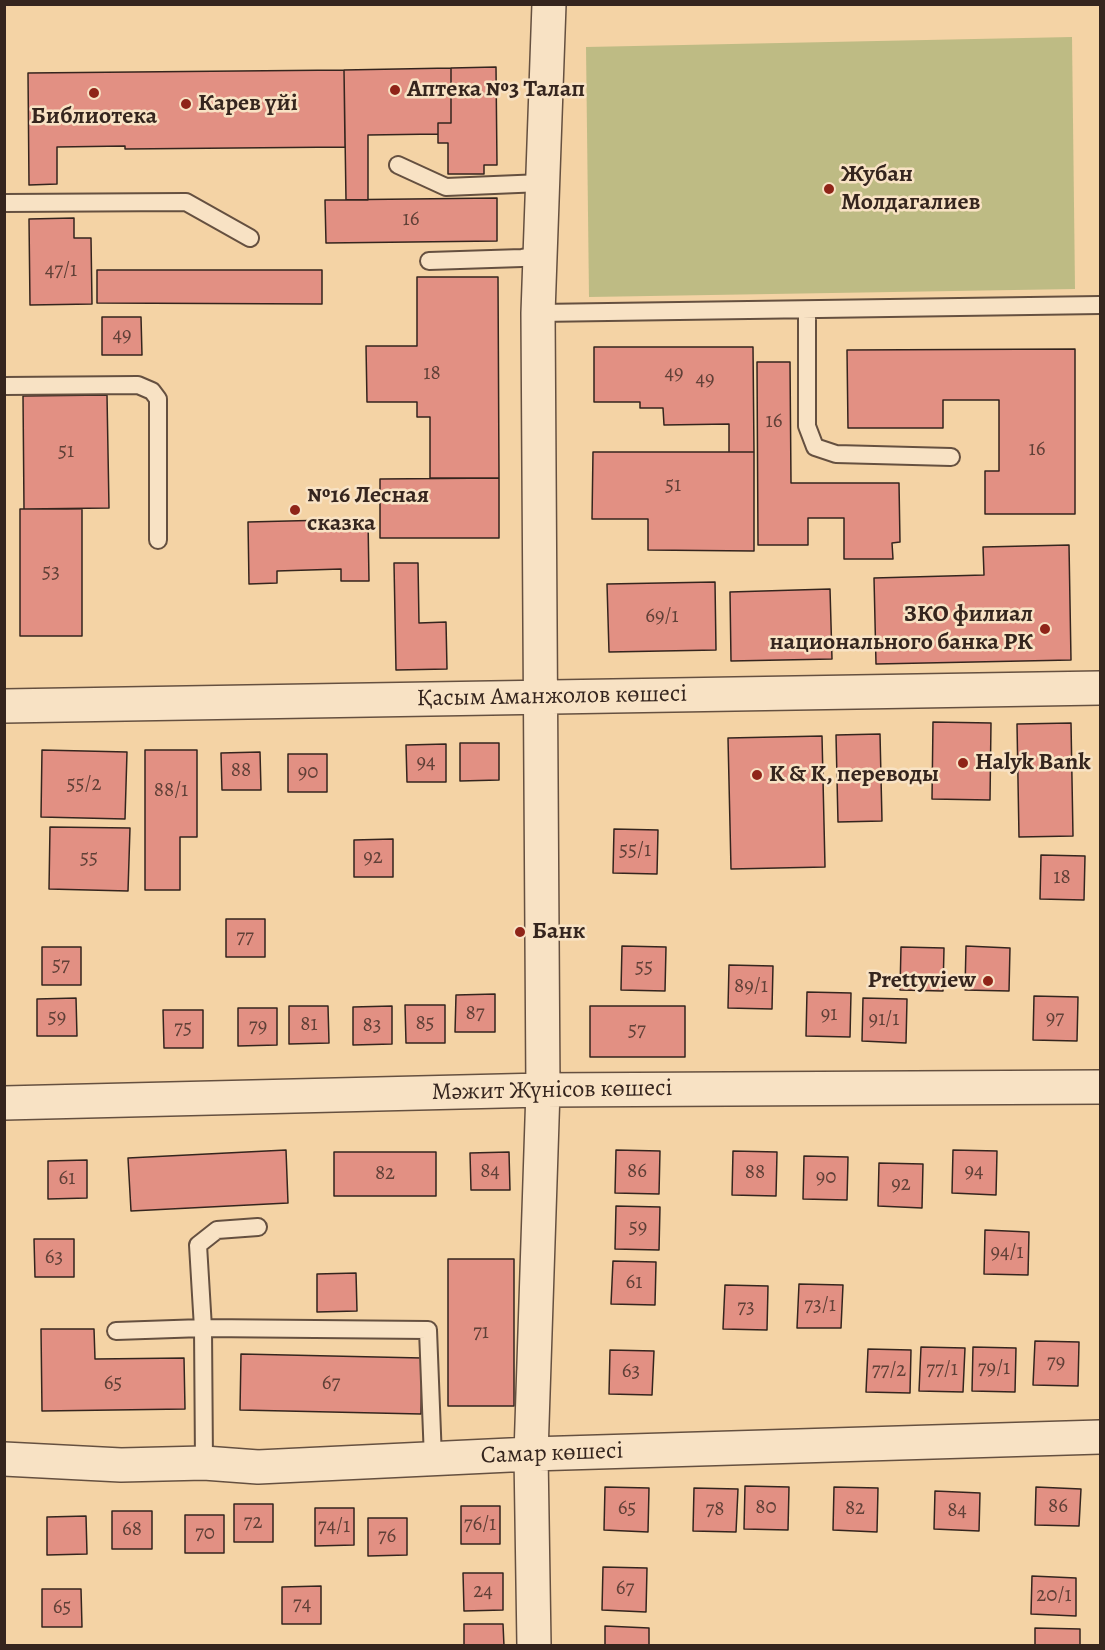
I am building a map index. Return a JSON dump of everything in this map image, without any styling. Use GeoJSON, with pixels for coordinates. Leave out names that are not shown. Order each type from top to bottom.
{"type":"FeatureCollection","features":[{"type":"Feature","properties":{"kind":"street"},"geometry":{"type":"LineString","coordinates":[[534,1646],[531,1454],[543,1090],[538,313],[549,4]]}},
{"type":"Feature","properties":{"kind":"street","name":"Қасым Аманжолов көшесі"},"geometry":{"type":"LineString","coordinates":[[4,706],[1101,688]]}},
{"type":"Feature","properties":{"kind":"street","name":"Мәжит Жүнісов көшесі"},"geometry":{"type":"LineString","coordinates":[[4,1103],[543,1090],[1101,1087]]}},
{"type":"Feature","properties":{"kind":"street","name":"Самар көшесі"},"geometry":{"type":"LineString","coordinates":[[4,1459],[121,1465],[204,1463],[258,1467],[531,1454],[1101,1437]]}},
{"type":"Feature","properties":{"kind":"lane"},"geometry":{"type":"LineString","coordinates":[[398,165],[446,187],[542,183]]}},
{"type":"Feature","properties":{"kind":"lane"},"geometry":{"type":"LineString","coordinates":[[4,203],[186,202],[250,238]]}},
{"type":"Feature","properties":{"kind":"lane"},"geometry":{"type":"LineString","coordinates":[[429,261],[522,258],[541,255]]}},
{"type":"Feature","properties":{"kind":"lane"},"geometry":{"type":"LineString","coordinates":[[538,313],[1101,305]]}},
{"type":"Feature","properties":{"kind":"lane"},"geometry":{"type":"LineString","coordinates":[[807,310],[807,426],[815,447],[836,454],[951,458]]}},
{"type":"Feature","properties":{"kind":"lane"},"geometry":{"type":"LineString","coordinates":[[4,387],[138,385],[152,391],[158,399],[158,540]]}},
{"type":"Feature","properties":{"kind":"lane"},"geometry":{"type":"LineString","coordinates":[[204,1463],[203,1328],[198,1245],[217,1230],[258,1227]]}},
{"type":"Feature","properties":{"kind":"lane"},"geometry":{"type":"LineString","coordinates":[[116,1331],[203,1328],[428,1330],[433,1459]]}},
{"type":"Feature","properties":{"kind":"shaded area"},"geometry":{"type":"Polygon","coordinates":[[[1072,37],[1075,289],[589,297],[586,47],[1072,37]]]}},
{"type":"Feature","properties":{"kind":"building"},"geometry":{"type":"Polygon","coordinates":[[[496,67],[497,165],[484,165],[484,174],[448,174],[448,143],[438,143],[438,123],[451,123],[451,68],[496,67]]]}},
{"type":"Feature","properties":{"kind":"building"},"geometry":{"type":"Polygon","coordinates":[[[451,68],[451,123],[438,123],[438,134],[368,135],[368,200],[346,200],[344,70],[451,68]]]}},
{"type":"Feature","properties":{"kind":"building","name":"Карев үйі"},"geometry":{"type":"Polygon","coordinates":[[[344,70],[345,147],[125,149],[125,146],[57,147],[57,184],[29,185],[28,73],[344,70]]]}},
{"type":"Feature","properties":{"kind":"building"},"geometry":{"type":"Polygon","coordinates":[[[497,198],[497,241],[326,243],[325,200],[497,198]]]}},
{"type":"Feature","properties":{"kind":"building"},"geometry":{"type":"Polygon","coordinates":[[[74,218],[74,238],[91,238],[92,304],[30,305],[29,219],[74,218]]]}},
{"type":"Feature","properties":{"kind":"building"},"geometry":{"type":"Polygon","coordinates":[[[97,270],[322,270],[322,304],[97,303],[97,270]]]}},
{"type":"Feature","properties":{"kind":"building"},"geometry":{"type":"Polygon","coordinates":[[[417,277],[498,277],[499,478],[430,478],[430,417],[417,417],[417,402],[367,402],[366,346],[417,346],[417,277]]]}},
{"type":"Feature","properties":{"kind":"building"},"geometry":{"type":"Polygon","coordinates":[[[102,317],[141,317],[142,355],[102,355],[102,317]]]}},
{"type":"Feature","properties":{"kind":"building"},"geometry":{"type":"Polygon","coordinates":[[[594,347],[753,347],[754,452],[729,452],[729,424],[664,425],[663,408],[640,408],[640,402],[594,402],[594,347]]]}},
{"type":"Feature","properties":{"kind":"building"},"geometry":{"type":"Polygon","coordinates":[[[1075,349],[1075,514],[985,514],[985,471],[999,471],[999,400],[943,400],[943,428],[848,428],[847,350],[1075,349]]]}},
{"type":"Feature","properties":{"kind":"building"},"geometry":{"type":"Polygon","coordinates":[[[757,362],[790,362],[791,483],[899,483],[900,542],[892,543],[893,559],[844,559],[844,518],[808,518],[808,545],[758,545],[757,362]]]}},
{"type":"Feature","properties":{"kind":"building"},"geometry":{"type":"Polygon","coordinates":[[[107,395],[109,508],[24,509],[23,396],[107,395]]]}},
{"type":"Feature","properties":{"kind":"building"},"geometry":{"type":"Polygon","coordinates":[[[593,452],[754,452],[754,551],[648,550],[648,519],[592,519],[593,452]]]}},
{"type":"Feature","properties":{"kind":"building"},"geometry":{"type":"Polygon","coordinates":[[[499,478],[499,538],[380,538],[380,479],[499,478]]]}},
{"type":"Feature","properties":{"kind":"building"},"geometry":{"type":"Polygon","coordinates":[[[20,509],[82,509],[82,636],[20,636],[20,509]]]}},
{"type":"Feature","properties":{"kind":"building"},"geometry":{"type":"Polygon","coordinates":[[[368,519],[369,581],[341,581],[341,569],[277,571],[277,583],[249,584],[248,522],[368,519]]]}},
{"type":"Feature","properties":{"kind":"building"},"geometry":{"type":"Polygon","coordinates":[[[1069,545],[1071,660],[876,664],[874,578],[984,575],[983,547],[1069,545]]]}},
{"type":"Feature","properties":{"kind":"building"},"geometry":{"type":"Polygon","coordinates":[[[394,563],[418,563],[419,623],[446,622],[447,669],[396,670],[394,563]]]}},
{"type":"Feature","properties":{"kind":"building"},"geometry":{"type":"Polygon","coordinates":[[[715,582],[716,650],[609,652],[607,584],[715,582]]]}},
{"type":"Feature","properties":{"kind":"building"},"geometry":{"type":"Polygon","coordinates":[[[830,589],[832,659],[731,661],[730,592],[830,589]]]}},
{"type":"Feature","properties":{"kind":"building"},"geometry":{"type":"Polygon","coordinates":[[[933,722],[991,723],[990,800],[932,799],[933,722]]]}},
{"type":"Feature","properties":{"kind":"building"},"geometry":{"type":"Polygon","coordinates":[[[1071,723],[1073,836],[1019,837],[1017,724],[1071,723]]]}},
{"type":"Feature","properties":{"kind":"building"},"geometry":{"type":"Polygon","coordinates":[[[880,734],[882,821],[838,822],[836,735],[880,734]]]}},
{"type":"Feature","properties":{"kind":"building"},"geometry":{"type":"Polygon","coordinates":[[[822,736],[825,867],[731,869],[728,738],[822,736]]]}},
{"type":"Feature","properties":{"kind":"building"},"geometry":{"type":"Polygon","coordinates":[[[460,743],[499,743],[499,780],[460,781],[460,743]]]}},
{"type":"Feature","properties":{"kind":"building"},"geometry":{"type":"Polygon","coordinates":[[[446,744],[446,782],[407,782],[406,745],[446,744]]]}},
{"type":"Feature","properties":{"kind":"building"},"geometry":{"type":"Polygon","coordinates":[[[42,750],[127,752],[125,819],[41,817],[42,750]]]}},
{"type":"Feature","properties":{"kind":"building"},"geometry":{"type":"Polygon","coordinates":[[[145,750],[197,750],[197,837],[180,837],[180,890],[145,890],[145,750]]]}},
{"type":"Feature","properties":{"kind":"building"},"geometry":{"type":"Polygon","coordinates":[[[260,752],[261,790],[222,790],[221,753],[260,752]]]}},
{"type":"Feature","properties":{"kind":"building"},"geometry":{"type":"Polygon","coordinates":[[[288,754],[327,754],[327,792],[288,792],[288,754]]]}},
{"type":"Feature","properties":{"kind":"building"},"geometry":{"type":"Polygon","coordinates":[[[50,827],[130,828],[128,891],[49,889],[50,827]]]}},
{"type":"Feature","properties":{"kind":"building"},"geometry":{"type":"Polygon","coordinates":[[[614,829],[658,830],[657,874],[613,873],[614,829]]]}},
{"type":"Feature","properties":{"kind":"building"},"geometry":{"type":"Polygon","coordinates":[[[393,839],[393,877],[354,877],[354,840],[393,839]]]}},
{"type":"Feature","properties":{"kind":"building"},"geometry":{"type":"Polygon","coordinates":[[[1041,855],[1085,856],[1084,900],[1040,899],[1041,855]]]}},
{"type":"Feature","properties":{"kind":"building"},"geometry":{"type":"Polygon","coordinates":[[[226,919],[265,919],[265,957],[226,957],[226,919]]]}},
{"type":"Feature","properties":{"kind":"building"},"geometry":{"type":"Polygon","coordinates":[[[622,946],[666,947],[665,991],[621,990],[622,946]]]}},
{"type":"Feature","properties":{"kind":"building"},"geometry":{"type":"Polygon","coordinates":[[[966,946],[1010,948],[1009,991],[965,990],[966,946]]]}},
{"type":"Feature","properties":{"kind":"building"},"geometry":{"type":"Polygon","coordinates":[[[42,947],[81,947],[81,985],[42,985],[42,947]]]}},
{"type":"Feature","properties":{"kind":"building"},"geometry":{"type":"Polygon","coordinates":[[[901,947],[944,948],[943,991],[900,990],[901,947]]]}},
{"type":"Feature","properties":{"kind":"building"},"geometry":{"type":"Polygon","coordinates":[[[729,965],[773,966],[772,1009],[728,1008],[729,965]]]}},
{"type":"Feature","properties":{"kind":"building"},"geometry":{"type":"Polygon","coordinates":[[[807,992],[851,993],[850,1037],[806,1036],[807,992]]]}},
{"type":"Feature","properties":{"kind":"building"},"geometry":{"type":"Polygon","coordinates":[[[495,994],[495,1032],[455,1032],[456,995],[495,994]]]}},
{"type":"Feature","properties":{"kind":"building"},"geometry":{"type":"Polygon","coordinates":[[[1034,996],[1078,997],[1077,1041],[1033,1040],[1034,996]]]}},
{"type":"Feature","properties":{"kind":"building"},"geometry":{"type":"Polygon","coordinates":[[[76,998],[77,1036],[37,1036],[37,999],[76,998]]]}},
{"type":"Feature","properties":{"kind":"building"},"geometry":{"type":"Polygon","coordinates":[[[863,998],[907,999],[906,1043],[862,1041],[863,998]]]}},
{"type":"Feature","properties":{"kind":"building"},"geometry":{"type":"Polygon","coordinates":[[[405,1005],[445,1005],[445,1043],[406,1043],[405,1005]]]}},
{"type":"Feature","properties":{"kind":"building"},"geometry":{"type":"Polygon","coordinates":[[[289,1006],[328,1006],[329,1043],[289,1044],[289,1006]]]}},
{"type":"Feature","properties":{"kind":"building"},"geometry":{"type":"Polygon","coordinates":[[[392,1006],[392,1044],[353,1045],[353,1007],[392,1006]]]}},
{"type":"Feature","properties":{"kind":"building"},"geometry":{"type":"Polygon","coordinates":[[[590,1006],[685,1006],[685,1057],[590,1057],[590,1006]]]}},
{"type":"Feature","properties":{"kind":"building"},"geometry":{"type":"Polygon","coordinates":[[[238,1008],[277,1008],[277,1045],[238,1046],[238,1008]]]}},
{"type":"Feature","properties":{"kind":"building"},"geometry":{"type":"Polygon","coordinates":[[[163,1010],[203,1010],[203,1048],[164,1048],[163,1010]]]}},
{"type":"Feature","properties":{"kind":"building"},"geometry":{"type":"Polygon","coordinates":[[[286,1150],[288,1203],[131,1211],[128,1158],[286,1150]]]}},
{"type":"Feature","properties":{"kind":"building"},"geometry":{"type":"Polygon","coordinates":[[[616,1150],[660,1151],[659,1194],[615,1193],[616,1150]]]}},
{"type":"Feature","properties":{"kind":"building"},"geometry":{"type":"Polygon","coordinates":[[[953,1150],[997,1151],[996,1195],[952,1193],[953,1150]]]}},
{"type":"Feature","properties":{"kind":"building"},"geometry":{"type":"Polygon","coordinates":[[[733,1151],[777,1152],[776,1196],[732,1195],[733,1151]]]}},
{"type":"Feature","properties":{"kind":"building"},"geometry":{"type":"Polygon","coordinates":[[[334,1152],[436,1152],[436,1196],[334,1196],[334,1152]]]}},
{"type":"Feature","properties":{"kind":"building"},"geometry":{"type":"Polygon","coordinates":[[[509,1152],[510,1190],[471,1190],[470,1153],[509,1152]]]}},
{"type":"Feature","properties":{"kind":"building"},"geometry":{"type":"Polygon","coordinates":[[[804,1156],[848,1157],[847,1200],[803,1199],[804,1156]]]}},
{"type":"Feature","properties":{"kind":"building"},"geometry":{"type":"Polygon","coordinates":[[[87,1160],[87,1198],[48,1199],[48,1161],[87,1160]]]}},
{"type":"Feature","properties":{"kind":"building"},"geometry":{"type":"Polygon","coordinates":[[[879,1163],[923,1164],[922,1208],[878,1206],[879,1163]]]}},
{"type":"Feature","properties":{"kind":"building"},"geometry":{"type":"Polygon","coordinates":[[[616,1206],[660,1207],[659,1250],[615,1249],[616,1206]]]}},
{"type":"Feature","properties":{"kind":"building"},"geometry":{"type":"Polygon","coordinates":[[[985,1230],[1029,1232],[1028,1275],[984,1274],[985,1230]]]}},
{"type":"Feature","properties":{"kind":"building"},"geometry":{"type":"Polygon","coordinates":[[[34,1239],[74,1239],[74,1277],[35,1277],[34,1239]]]}},
{"type":"Feature","properties":{"kind":"building"},"geometry":{"type":"Polygon","coordinates":[[[448,1259],[514,1259],[514,1406],[448,1406],[448,1259]]]}},
{"type":"Feature","properties":{"kind":"building"},"geometry":{"type":"Polygon","coordinates":[[[613,1261],[656,1262],[655,1305],[611,1304],[613,1261]]]}},
{"type":"Feature","properties":{"kind":"building"},"geometry":{"type":"Polygon","coordinates":[[[356,1273],[357,1311],[317,1312],[317,1274],[356,1273]]]}},
{"type":"Feature","properties":{"kind":"building"},"geometry":{"type":"Polygon","coordinates":[[[799,1284],[843,1285],[841,1328],[797,1328],[799,1284]]]}},
{"type":"Feature","properties":{"kind":"building"},"geometry":{"type":"Polygon","coordinates":[[[725,1285],[768,1286],[767,1330],[723,1329],[725,1285]]]}},
{"type":"Feature","properties":{"kind":"building"},"geometry":{"type":"Polygon","coordinates":[[[41,1329],[94,1329],[95,1359],[184,1358],[185,1409],[42,1411],[41,1329]]]}},
{"type":"Feature","properties":{"kind":"building"},"geometry":{"type":"Polygon","coordinates":[[[1035,1341],[1079,1342],[1078,1386],[1033,1385],[1035,1341]]]}},
{"type":"Feature","properties":{"kind":"building"},"geometry":{"type":"Polygon","coordinates":[[[921,1347],[965,1348],[963,1392],[919,1391],[921,1347]]]}},
{"type":"Feature","properties":{"kind":"building"},"geometry":{"type":"Polygon","coordinates":[[[973,1347],[1016,1348],[1015,1392],[972,1391],[973,1347]]]}},
{"type":"Feature","properties":{"kind":"building"},"geometry":{"type":"Polygon","coordinates":[[[868,1349],[911,1350],[910,1393],[866,1392],[868,1349]]]}},
{"type":"Feature","properties":{"kind":"building"},"geometry":{"type":"Polygon","coordinates":[[[610,1350],[654,1351],[652,1395],[609,1394],[610,1350]]]}},
{"type":"Feature","properties":{"kind":"building"},"geometry":{"type":"Polygon","coordinates":[[[241,1354],[422,1358],[421,1414],[240,1410],[241,1354]]]}},
{"type":"Feature","properties":{"kind":"building"},"geometry":{"type":"Polygon","coordinates":[[[745,1486],[789,1487],[788,1530],[744,1529],[745,1486]]]}},
{"type":"Feature","properties":{"kind":"building"},"geometry":{"type":"Polygon","coordinates":[[[605,1487],[649,1488],[648,1532],[604,1530],[605,1487]]]}},
{"type":"Feature","properties":{"kind":"building"},"geometry":{"type":"Polygon","coordinates":[[[834,1487],[878,1488],[877,1532],[833,1530],[834,1487]]]}},
{"type":"Feature","properties":{"kind":"building"},"geometry":{"type":"Polygon","coordinates":[[[1036,1487],[1081,1489],[1079,1526],[1035,1525],[1036,1487]]]}},
{"type":"Feature","properties":{"kind":"building"},"geometry":{"type":"Polygon","coordinates":[[[694,1488],[738,1489],[736,1532],[693,1531],[694,1488]]]}},
{"type":"Feature","properties":{"kind":"building"},"geometry":{"type":"Polygon","coordinates":[[[935,1491],[980,1493],[979,1531],[934,1529],[935,1491]]]}},
{"type":"Feature","properties":{"kind":"building"},"geometry":{"type":"Polygon","coordinates":[[[234,1504],[273,1504],[273,1542],[234,1542],[234,1504]]]}},
{"type":"Feature","properties":{"kind":"building"},"geometry":{"type":"Polygon","coordinates":[[[461,1506],[500,1506],[500,1544],[461,1544],[461,1506]]]}},
{"type":"Feature","properties":{"kind":"building"},"geometry":{"type":"Polygon","coordinates":[[[315,1508],[354,1508],[354,1545],[315,1546],[315,1508]]]}},
{"type":"Feature","properties":{"kind":"building"},"geometry":{"type":"Polygon","coordinates":[[[112,1511],[152,1511],[152,1549],[112,1549],[112,1511]]]}},
{"type":"Feature","properties":{"kind":"building"},"geometry":{"type":"Polygon","coordinates":[[[185,1515],[224,1515],[224,1553],[185,1553],[185,1515]]]}},
{"type":"Feature","properties":{"kind":"building"},"geometry":{"type":"Polygon","coordinates":[[[86,1516],[87,1554],[47,1555],[47,1517],[86,1516]]]}},
{"type":"Feature","properties":{"kind":"building"},"geometry":{"type":"Polygon","coordinates":[[[368,1518],[407,1518],[407,1555],[368,1556],[368,1518]]]}},
{"type":"Feature","properties":{"kind":"building"},"geometry":{"type":"Polygon","coordinates":[[[603,1567],[647,1568],[646,1612],[602,1610],[603,1567]]]}},
{"type":"Feature","properties":{"kind":"building"},"geometry":{"type":"Polygon","coordinates":[[[463,1573],[503,1573],[503,1610],[464,1611],[463,1573]]]}},
{"type":"Feature","properties":{"kind":"building"},"geometry":{"type":"Polygon","coordinates":[[[1032,1576],[1076,1578],[1076,1616],[1031,1614],[1032,1576]]]}},
{"type":"Feature","properties":{"kind":"building"},"geometry":{"type":"Polygon","coordinates":[[[321,1586],[321,1624],[282,1624],[282,1587],[321,1586]]]}},
{"type":"Feature","properties":{"kind":"building"},"geometry":{"type":"Polygon","coordinates":[[[42,1589],[81,1589],[82,1627],[42,1627],[42,1589]]]}},
{"type":"Feature","properties":{"kind":"building"},"geometry":{"type":"Polygon","coordinates":[[[464,1624],[503,1624],[504,1646],[464,1646],[464,1624]]]}},
{"type":"Feature","properties":{"kind":"building"},"geometry":{"type":"Polygon","coordinates":[[[605,1626],[649,1628],[649,1646],[605,1646],[605,1626]]]}},
{"type":"Feature","properties":{"kind":"building"},"geometry":{"type":"Polygon","coordinates":[[[1035,1628],[1080,1629],[1080,1646],[1035,1646],[1035,1628]]]}},
{"type":"Feature","properties":{"kind":"place","name":"Аптека №3 Талап"},"geometry":{"type":"Point","coordinates":[395,90]}},
{"type":"Feature","properties":{"kind":"place","name":"Библиотека"},"geometry":{"type":"Point","coordinates":[94,93]}},
{"type":"Feature","properties":{"kind":"place","name":"Карев үйі"},"geometry":{"type":"Point","coordinates":[186,104]}},
{"type":"Feature","properties":{"kind":"place","name":"Жубан Молдагалиев"},"geometry":{"type":"Point","coordinates":[829,189]}},
{"type":"Feature","properties":{"kind":"place","name":"№16 Лесная сказка"},"geometry":{"type":"Point","coordinates":[295,510]}},
{"type":"Feature","properties":{"kind":"place","name":"ЗКО филиал национального банка РК"},"geometry":{"type":"Point","coordinates":[1045,629]}},
{"type":"Feature","properties":{"kind":"place","name":"Halyk Bank"},"geometry":{"type":"Point","coordinates":[963,763]}},
{"type":"Feature","properties":{"kind":"place","name":"K & K, переводы"},"geometry":{"type":"Point","coordinates":[757,775]}},
{"type":"Feature","properties":{"kind":"place","name":"Банк"},"geometry":{"type":"Point","coordinates":[520,932]}},
{"type":"Feature","properties":{"kind":"place","name":"Prettyview"},"geometry":{"type":"Point","coordinates":[988,981]}}]}
